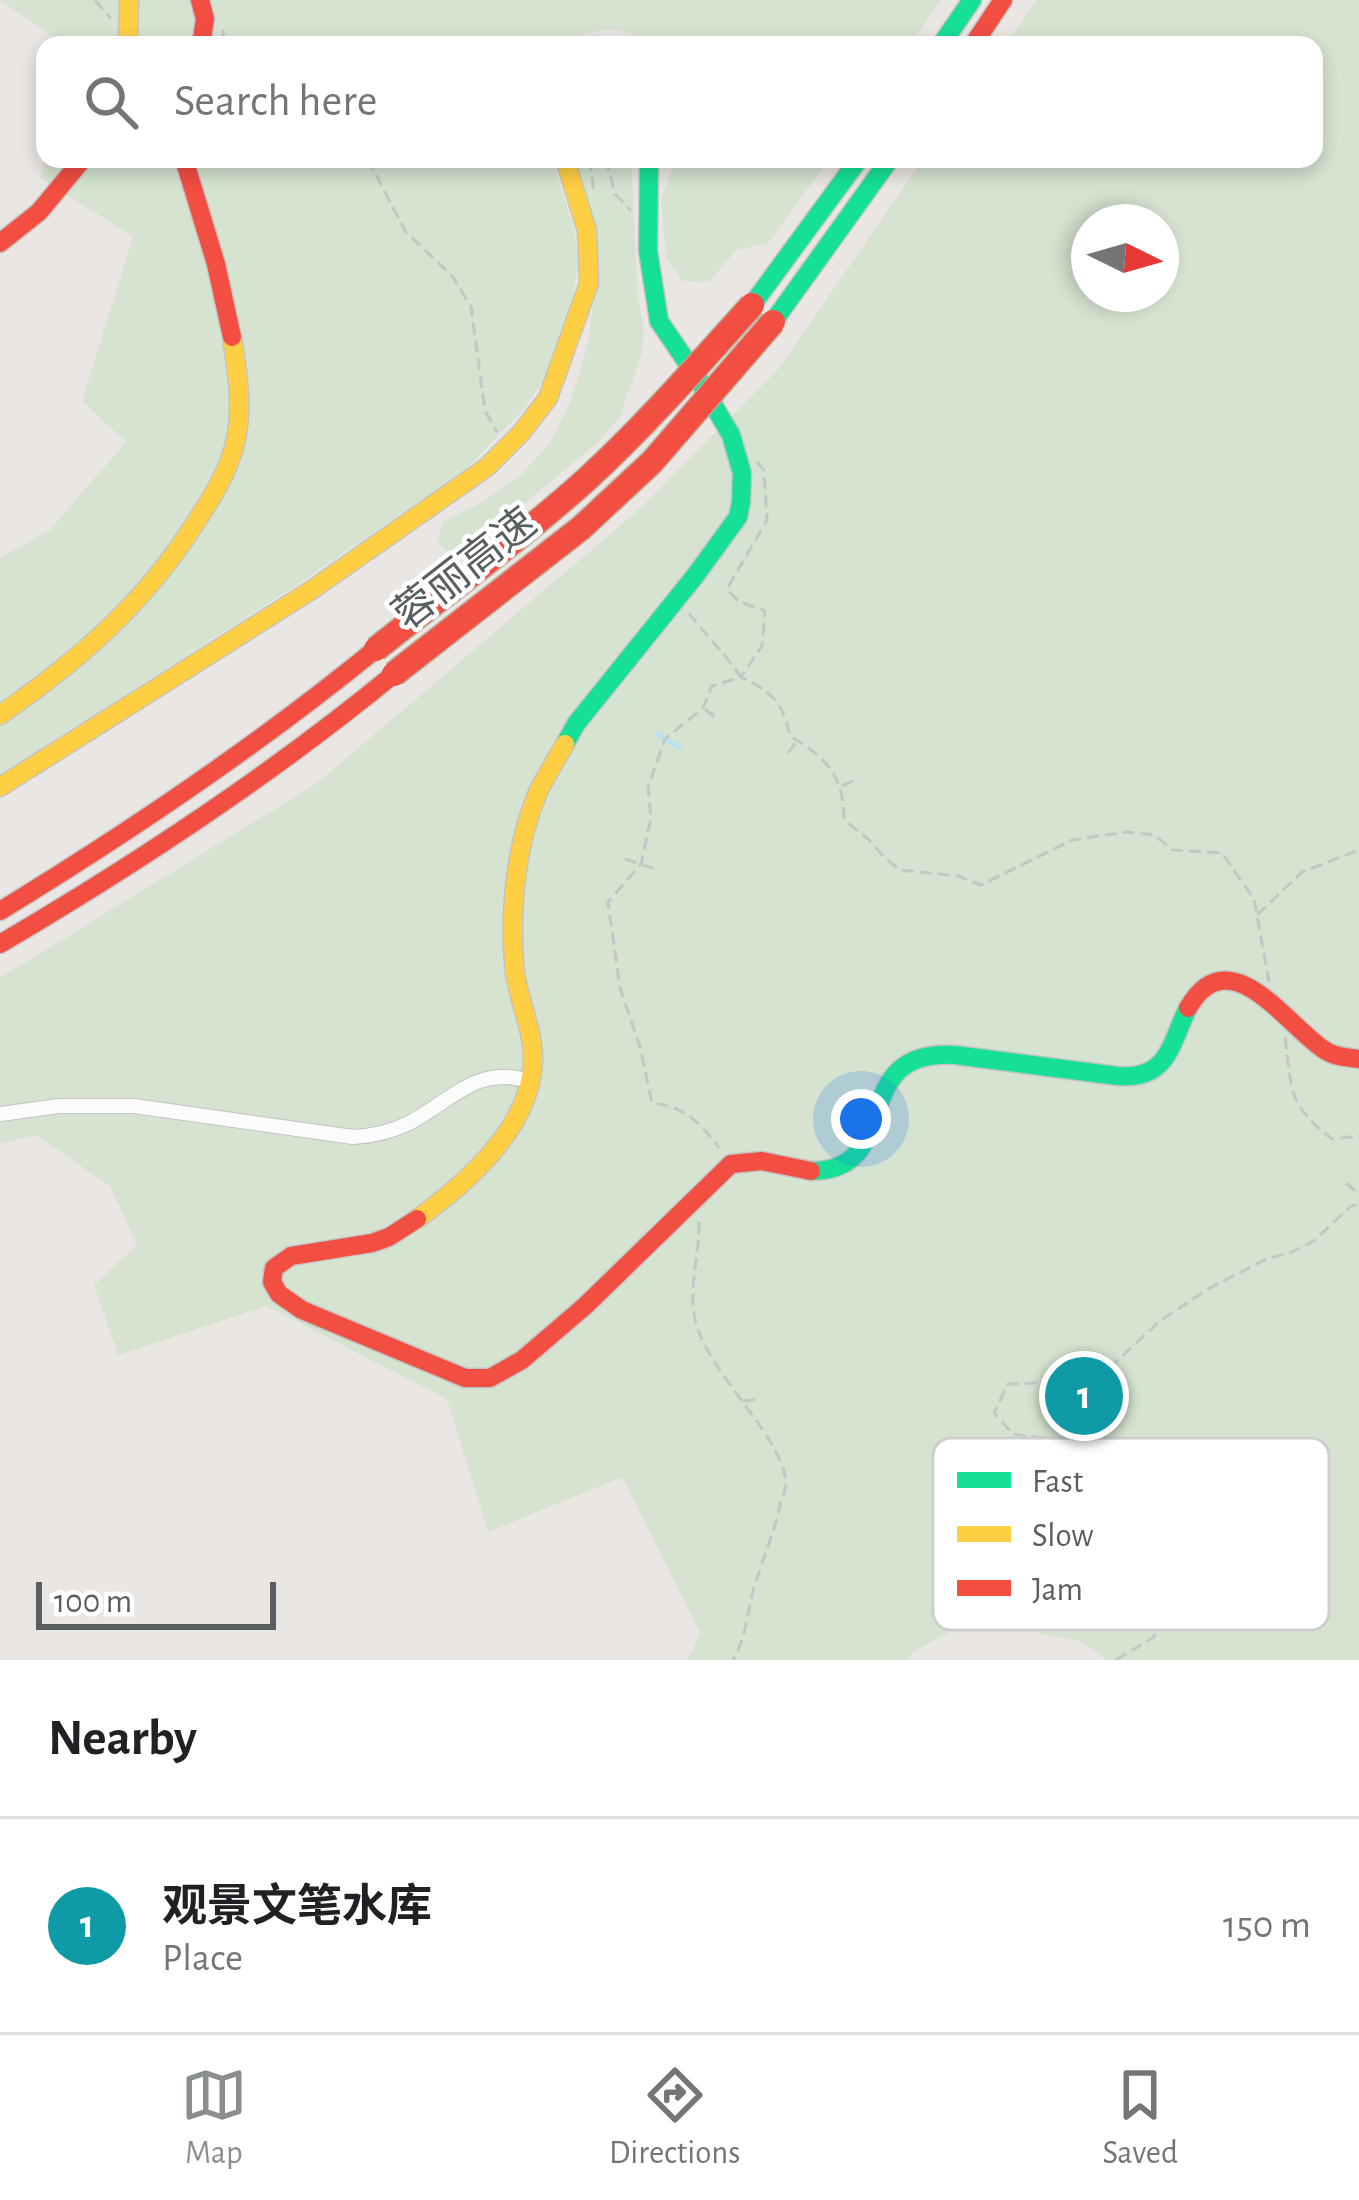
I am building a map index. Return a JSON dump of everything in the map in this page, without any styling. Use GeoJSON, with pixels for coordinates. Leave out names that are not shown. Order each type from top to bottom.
{"type":"FeatureCollection","features":[{"type":"Feature","properties":{"kind":"main road"},"geometry":{"type":"LineString","coordinates":[[128,0],[128,36]]}},
{"type":"Feature","properties":{"kind":"main road"},"geometry":{"type":"LineString","coordinates":[[200,0],[205,19],[202,36]]}},
{"type":"Feature","properties":{"kind":"main road"},"geometry":{"type":"LineString","coordinates":[[947,36],[972,0]]}},
{"type":"Feature","properties":{"kind":"main road"},"geometry":{"type":"LineString","coordinates":[[979,36],[1004,0]]}},
{"type":"Feature","properties":{"kind":"main road"},"geometry":{"type":"LineString","coordinates":[[0,243],[39,212],[75,168]]}},
{"type":"Feature","properties":{"kind":"main road"},"geometry":{"type":"LineString","coordinates":[[0,715],[67,667],[146,594],[177,554],[231,460],[239,403],[228,309],[187,168]]}},
{"type":"Feature","properties":{"kind":"main road"},"geometry":{"type":"LineString","coordinates":[[0,787],[313,589],[506,449],[548,398],[590,283],[587,231],[568,168]]}},
{"type":"Feature","properties":{"kind":"main road"},"geometry":{"type":"LineString","coordinates":[[649,168],[646,221],[658,321],[731,435],[742,473],[738,517],[576,724],[549,769],[530,818],[517,868],[512,920],[514,970],[533,1063],[525,1104],[505,1139],[406,1228],[371,1244],[288,1256],[271,1274],[281,1297],[465,1378],[490,1378],[512,1367],[585,1306],[731,1164],[752,1160],[810,1172],[838,1167],[860,1149],[886,1085],[909,1060],[954,1054],[1143,1076],[1161,1065],[1196,996],[1214,979],[1236,980],[1322,1049],[1359,1059]]}},
{"type":"Feature","properties":{"kind":"main road","name":"蓉丽高速"},"geometry":{"type":"LineString","coordinates":[[0,911],[205,780],[534,525],[683,383],[752,305],[853,168]]}},
{"type":"Feature","properties":{"kind":"main road","name":"蓉丽高速"},"geometry":{"type":"LineString","coordinates":[[0,944],[219,809],[338,722],[581,528],[638,476],[723,383],[884,168]]}},
{"type":"Feature","properties":{"kind":"street"},"geometry":{"type":"LineString","coordinates":[[0,1114],[59,1106],[134,1106],[353,1137],[408,1124],[488,1077],[530,1082]]}},
{"type":"Feature","properties":{"kind":"path"},"geometry":{"type":"LineString","coordinates":[[95,0],[127,36]]}},
{"type":"Feature","properties":{"kind":"path"},"geometry":{"type":"LineString","coordinates":[[373,168],[405,231],[453,277],[471,307],[485,411],[506,449]]}},
{"type":"Feature","properties":{"kind":"path"},"geometry":{"type":"LineString","coordinates":[[608,168],[615,194],[639,220],[646,221]]}},
{"type":"Feature","properties":{"kind":"path"},"geometry":{"type":"LineString","coordinates":[[731,1164],[679,1106],[652,1103],[620,988],[608,902],[641,864],[651,818],[648,787],[665,739],[704,708],[712,686],[741,677],[762,646],[765,611],[738,601],[728,589],[766,520],[764,470],[753,458]]}},
{"type":"Feature","properties":{"kind":"path"},"geometry":{"type":"LineString","coordinates":[[675,601],[721,647],[741,677],[767,690],[785,713],[790,736],[814,750],[833,772],[844,793],[844,820],[900,869],[958,876],[981,885],[1072,840],[1126,832],[1154,835],[1173,850],[1222,853],[1254,898],[1274,1008],[1284,1024],[1294,1100],[1332,1138],[1359,1136]]}},
{"type":"Feature","properties":{"kind":"path"},"geometry":{"type":"LineString","coordinates":[[704,708],[715,717]]}},
{"type":"Feature","properties":{"kind":"path"},"geometry":{"type":"LineString","coordinates":[[788,753],[797,741]]}},
{"type":"Feature","properties":{"kind":"path"},"geometry":{"type":"LineString","coordinates":[[840,786],[853,781]]}},
{"type":"Feature","properties":{"kind":"path"},"geometry":{"type":"LineString","coordinates":[[1257,915],[1302,872],[1359,850]]}},
{"type":"Feature","properties":{"kind":"path"},"geometry":{"type":"LineString","coordinates":[[625,859],[655,869]]}},
{"type":"Feature","properties":{"kind":"path"},"geometry":{"type":"LineString","coordinates":[[1346,1183],[1359,1194]]}},
{"type":"Feature","properties":{"kind":"path"},"geometry":{"type":"LineString","coordinates":[[700,1196],[700,1247],[692,1297],[696,1326],[717,1366],[775,1450],[785,1484],[774,1533],[754,1585],[742,1645],[733,1660]]}},
{"type":"Feature","properties":{"kind":"path"},"geometry":{"type":"LineString","coordinates":[[1041,1438],[1013,1434],[994,1413],[1008,1384],[1095,1381],[1160,1321],[1208,1289],[1314,1241],[1359,1204]]}},
{"type":"Feature","properties":{"kind":"path"},"geometry":{"type":"LineString","coordinates":[[741,1401],[760,1399]]}},
{"type":"Feature","properties":{"kind":"path"},"geometry":{"type":"LineString","coordinates":[[1116,1660],[1154,1637],[1155,1630]]}},
{"type":"Feature","properties":{"kind":"green space"},"geometry":{"type":"Polygon","coordinates":[[[0,0],[941,0],[916,36],[636,36],[606,30],[581,36],[52,36],[0,0]]]}},
{"type":"Feature","properties":{"kind":"green space"},"geometry":{"type":"Polygon","coordinates":[[[1037,0],[1359,0],[1359,1660],[1107,1660],[1080,1641],[1023,1630],[1329,1630],[1329,1438],[933,1438],[933,1630],[954,1630],[914,1651],[908,1660],[688,1660],[700,1633],[622,1477],[488,1532],[447,1399],[266,1306],[118,1355],[94,1285],[137,1245],[110,1186],[36,1135],[0,1144],[0,978],[316,784],[642,507],[780,367],[917,168],[1323,168],[1323,36],[1011,36],[1037,0]]]}},
{"type":"Feature","properties":{"kind":"green space"},"geometry":{"type":"Polygon","coordinates":[[[43,168],[555,168],[575,232],[578,268],[549,373],[523,410],[465,470],[295,586],[0,775],[0,558],[50,530],[126,442],[82,401],[133,237],[41,178],[43,168]]]}},
{"type":"Feature","properties":{"kind":"green space"},"geometry":{"type":"Polygon","coordinates":[[[576,168],[631,168],[638,299],[644,327],[642,353],[619,419],[595,445],[467,550],[447,551],[438,542],[442,522],[481,503],[521,475],[549,444],[571,400],[588,344],[596,280],[576,168]]]}},
{"type":"Feature","properties":{"kind":"green space"},"geometry":{"type":"Polygon","coordinates":[[[673,168],[822,168],[768,243],[736,250],[709,282],[683,281],[666,258],[661,199],[673,168]]]}},
{"type":"Feature","properties":{"kind":"waterway"},"geometry":{"type":"LineString","coordinates":[[657,734],[680,748]]}},
{"type":"Feature","properties":{"kind":"traffic: fast"},"geometry":{"type":"LineString","coordinates":[[947,36],[972,0]]}},
{"type":"Feature","properties":{"kind":"traffic: fast"},"geometry":{"type":"LineString","coordinates":[[565,744],[738,517],[741,502],[742,473],[731,435],[659,321],[648,251],[649,168]]}},
{"type":"Feature","properties":{"kind":"traffic: fast"},"geometry":{"type":"LineString","coordinates":[[752,305],[852,168]]}},
{"type":"Feature","properties":{"kind":"traffic: fast"},"geometry":{"type":"LineString","coordinates":[[773,322],[884,168]]}},
{"type":"Feature","properties":{"kind":"traffic: fast"},"geometry":{"type":"LineString","coordinates":[[811,1171],[840,1166],[858,1152],[886,1089],[899,1070],[921,1058],[955,1055],[1135,1076],[1165,1057],[1188,1008]]}},
{"type":"Feature","properties":{"kind":"traffic: slow"},"geometry":{"type":"LineString","coordinates":[[128,36],[129,0]]}},
{"type":"Feature","properties":{"kind":"traffic: slow"},"geometry":{"type":"LineString","coordinates":[[0,787],[313,589],[487,467],[521,433],[548,398],[589,283],[587,231],[568,168]]}},
{"type":"Feature","properties":{"kind":"traffic: slow"},"geometry":{"type":"LineString","coordinates":[[0,715],[83,652],[132,604],[209,502],[230,461],[238,426],[232,337]]}},
{"type":"Feature","properties":{"kind":"traffic: slow"},"geometry":{"type":"LineString","coordinates":[[417,1219],[493,1152],[521,1109],[529,1086],[533,1049],[514,963],[516,876],[530,812],[565,744]]}},
{"type":"Feature","properties":{"kind":"traffic: jam"},"geometry":{"type":"LineString","coordinates":[[200,0],[205,19],[202,36]]}},
{"type":"Feature","properties":{"kind":"traffic: jam"},"geometry":{"type":"LineString","coordinates":[[979,36],[1003,0]]}},
{"type":"Feature","properties":{"kind":"traffic: jam"},"geometry":{"type":"LineString","coordinates":[[0,243],[39,212],[76,168]]}},
{"type":"Feature","properties":{"kind":"traffic: jam"},"geometry":{"type":"LineString","coordinates":[[187,168],[232,337]]}},
{"type":"Feature","properties":{"kind":"traffic: jam"},"geometry":{"type":"LineString","coordinates":[[376,649],[586,480],[752,305]]}},
{"type":"Feature","properties":{"kind":"traffic: jam"},"geometry":{"type":"LineString","coordinates":[[394,674],[581,528],[652,462],[773,322]]}},
{"type":"Feature","properties":{"kind":"traffic: jam"},"geometry":{"type":"LineString","coordinates":[[0,911],[192,786],[376,649]]}},
{"type":"Feature","properties":{"kind":"traffic: jam"},"geometry":{"type":"LineString","coordinates":[[0,944],[202,817],[394,674]]}},
{"type":"Feature","properties":{"kind":"traffic: jam"},"geometry":{"type":"LineString","coordinates":[[1188,1008],[1204,988],[1221,981],[1239,983],[1257,992],[1327,1052],[1359,1059]]}},
{"type":"Feature","properties":{"kind":"traffic: jam"},"geometry":{"type":"LineString","coordinates":[[417,1219],[372,1243],[291,1256],[274,1268],[272,1282],[279,1294],[302,1310],[465,1378],[490,1378],[522,1360],[585,1306],[731,1164],[762,1161],[811,1171]]}},
{"type":"Feature","properties":{"kind":"place","name":"观景文笔水库"},"geometry":{"type":"Point","coordinates":[1084,1396]}}]}
